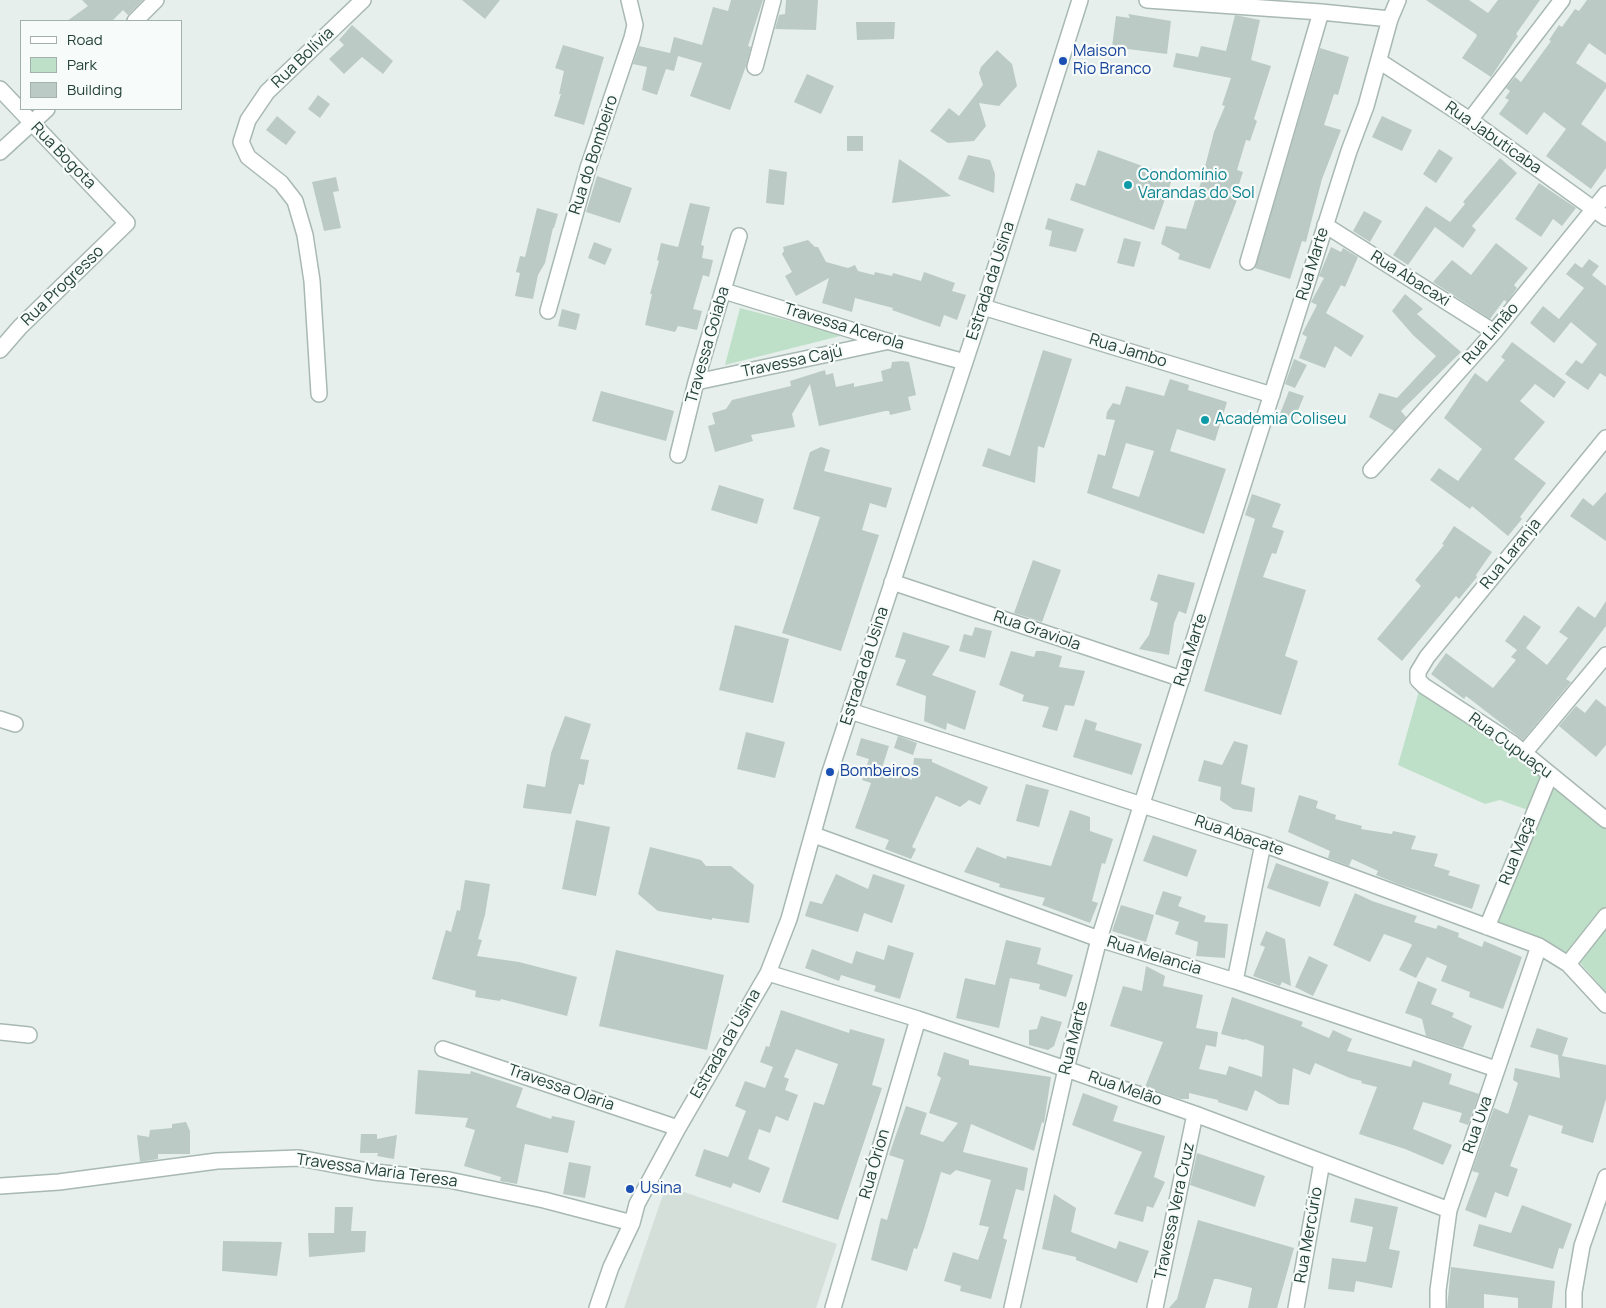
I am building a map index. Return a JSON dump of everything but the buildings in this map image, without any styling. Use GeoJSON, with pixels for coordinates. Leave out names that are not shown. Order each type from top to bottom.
{"type":"FeatureCollection","features":[{"type":"Feature","properties":{"kind":"street"},"geometry":{"type":"LineString","coordinates":[[136,20],[156,0]]}},
{"type":"Feature","properties":{"kind":"street","name":"Rua Bolívia"},"geometry":{"type":"LineString","coordinates":[[318,394],[312,281],[305,235],[295,201],[281,183],[248,157],[241,142],[248,120],[267,92],[363,0]]}},
{"type":"Feature","properties":{"kind":"street","name":"Rua do Bombeiro"},"geometry":{"type":"LineString","coordinates":[[548,311],[588,168],[632,38],[635,25],[634,12],[629,0]]}},
{"type":"Feature","properties":{"kind":"street"},"geometry":{"type":"LineString","coordinates":[[755,67],[773,0]]}},
{"type":"Feature","properties":{"kind":"street","name":"Estrada da Usina"},"geometry":{"type":"LineString","coordinates":[[597,1308],[611,1267],[632,1223],[637,1204],[678,1128],[768,973],[789,919],[814,835],[830,772],[983,307],[1080,0]]}},
{"type":"Feature","properties":{"kind":"street"},"geometry":{"type":"LineString","coordinates":[[1147,0],[1321,12],[1390,19]]}},
{"type":"Feature","properties":{"kind":"street","name":"Rua Marte"},"geometry":{"type":"LineString","coordinates":[[1012,1308],[1066,1069],[1099,939],[1140,803],[1182,679],[1325,226],[1366,106],[1390,19],[1398,0]]}},
{"type":"Feature","properties":{"kind":"street"},"geometry":{"type":"LineString","coordinates":[[1470,120],[1562,0]]}},
{"type":"Feature","properties":{"kind":"street"},"geometry":{"type":"LineString","coordinates":[[1248,262],[1321,12]]}},
{"type":"Feature","properties":{"kind":"street","name":"Rua Jabuticaba"},"geometry":{"type":"LineString","coordinates":[[1378,61],[1470,120],[1600,214]]}},
{"type":"Feature","properties":{"kind":"street","name":"Rua Bogota"},"geometry":{"type":"LineString","coordinates":[[0,89],[127,223]]}},
{"type":"Feature","properties":{"kind":"street"},"geometry":{"type":"LineString","coordinates":[[0,152],[46,110]]}},
{"type":"Feature","properties":{"kind":"street","name":"Rua Limão"},"geometry":{"type":"LineString","coordinates":[[1371,470],[1600,214],[1606,194]]}},
{"type":"Feature","properties":{"kind":"street","name":"Rua Progresso"},"geometry":{"type":"LineString","coordinates":[[0,350],[20,327],[127,223]]}},
{"type":"Feature","properties":{"kind":"street","name":"Rua Abacaxi"},"geometry":{"type":"LineString","coordinates":[[1325,226],[1494,332]]}},
{"type":"Feature","properties":{"kind":"street","name":"Travessa Goiaba"},"geometry":{"type":"LineString","coordinates":[[678,455],[696,382],[739,236]]}},
{"type":"Feature","properties":{"kind":"street","name":"Travessa Acerola"},"geometry":{"type":"LineString","coordinates":[[724,291],[887,341],[965,362]]}},
{"type":"Feature","properties":{"kind":"street","name":"Rua Jambo"},"geometry":{"type":"LineString","coordinates":[[983,307],[1272,394]]}},
{"type":"Feature","properties":{"kind":"street","name":"Travessa Cajú"},"geometry":{"type":"LineString","coordinates":[[696,382],[887,341]]}},
{"type":"Feature","properties":{"kind":"street","name":"Rua Laranja"},"geometry":{"type":"LineString","coordinates":[[1418,672],[1427,657],[1606,438]]}},
{"type":"Feature","properties":{"kind":"street","name":"Rua Graviola"},"geometry":{"type":"LineString","coordinates":[[892,582],[1182,679]]}},
{"type":"Feature","properties":{"kind":"street"},"geometry":{"type":"LineString","coordinates":[[1524,753],[1606,655]]}},
{"type":"Feature","properties":{"kind":"street","name":"Rua Cupuaçu"},"geometry":{"type":"LineString","coordinates":[[1418,672],[1418,680],[1424,686],[1524,753],[1606,820]]}},
{"type":"Feature","properties":{"kind":"street","name":"Rua Abacate"},"geometry":{"type":"LineString","coordinates":[[850,711],[1263,844],[1539,946],[1568,964],[1606,1005]]}},
{"type":"Feature","properties":{"kind":"street"},"geometry":{"type":"LineString","coordinates":[[0,719],[15,724]]}},
{"type":"Feature","properties":{"kind":"street","name":"Rua Maçã"},"geometry":{"type":"LineString","coordinates":[[1487,927],[1550,775]]}},
{"type":"Feature","properties":{"kind":"street","name":"Rua Melancia"},"geometry":{"type":"LineString","coordinates":[[814,835],[1099,939],[1235,981],[1496,1069]]}},
{"type":"Feature","properties":{"kind":"street"},"geometry":{"type":"LineString","coordinates":[[1235,981],[1263,844]]}},
{"type":"Feature","properties":{"kind":"street"},"geometry":{"type":"LineString","coordinates":[[1568,964],[1606,916]]}},
{"type":"Feature","properties":{"kind":"street","name":"Rua Uva"},"geometry":{"type":"LineString","coordinates":[[1438,1308],[1439,1280],[1449,1210],[1539,946]]}},
{"type":"Feature","properties":{"kind":"street","name":"Rua Melão"},"geometry":{"type":"LineString","coordinates":[[768,973],[918,1019],[1066,1069],[1195,1114],[1449,1210]]}},
{"type":"Feature","properties":{"kind":"street","name":"Rua Órion"},"geometry":{"type":"LineString","coordinates":[[832,1308],[918,1019]]}},
{"type":"Feature","properties":{"kind":"street"},"geometry":{"type":"LineString","coordinates":[[0,1032],[29,1035]]}},
{"type":"Feature","properties":{"kind":"street","name":"Travessa Olaria"},"geometry":{"type":"LineString","coordinates":[[444,1049],[678,1128]]}},
{"type":"Feature","properties":{"kind":"street","name":"Travessa Vera Cruz"},"geometry":{"type":"LineString","coordinates":[[1154,1308],[1195,1114]]}},
{"type":"Feature","properties":{"kind":"street","name":"Travessa Maria Teresa"},"geometry":{"type":"LineString","coordinates":[[0,1186],[59,1182],[217,1161],[299,1158],[374,1172],[449,1180],[544,1200],[632,1223]]}},
{"type":"Feature","properties":{"kind":"street","name":"Rua Mercúrio"},"geometry":{"type":"LineString","coordinates":[[1296,1308],[1322,1162]]}},
{"type":"Feature","properties":{"kind":"street"},"geometry":{"type":"LineString","coordinates":[[1574,1308],[1574,1292],[1582,1246],[1606,1177]]}},
{"type":"Feature","properties":{"kind":"shaded area"},"geometry":{"type":"Polygon","coordinates":[[[666,1186],[837,1244],[816,1308],[624,1308],[666,1186]]]}},
{"type":"Feature","properties":{"kind":"green space"},"geometry":{"type":"Polygon","coordinates":[[[740,308],[844,335],[725,365],[740,308]]]}},
{"type":"Feature","properties":{"kind":"green space"},"geometry":{"type":"Polygon","coordinates":[[[1423,677],[1606,813],[1606,992],[1575,957],[1552,945],[1496,925],[1539,814],[1500,800],[1485,804],[1398,765],[1423,677]]]}},
{"type":"Feature","properties":{"kind":"place","name":"Maison Rio Branco"},"geometry":{"type":"Point","coordinates":[1063,61]}},
{"type":"Feature","properties":{"kind":"place","name":"Condomínio Varandas do Sol"},"geometry":{"type":"Point","coordinates":[1128,185]}},
{"type":"Feature","properties":{"kind":"place","name":"Academia Coliseu"},"geometry":{"type":"Point","coordinates":[1205,420]}},
{"type":"Feature","properties":{"kind":"place","name":"Bombeiros"},"geometry":{"type":"Point","coordinates":[830,772]}},
{"type":"Feature","properties":{"kind":"place","name":"Usina"},"geometry":{"type":"Point","coordinates":[630,1189]}}]}
